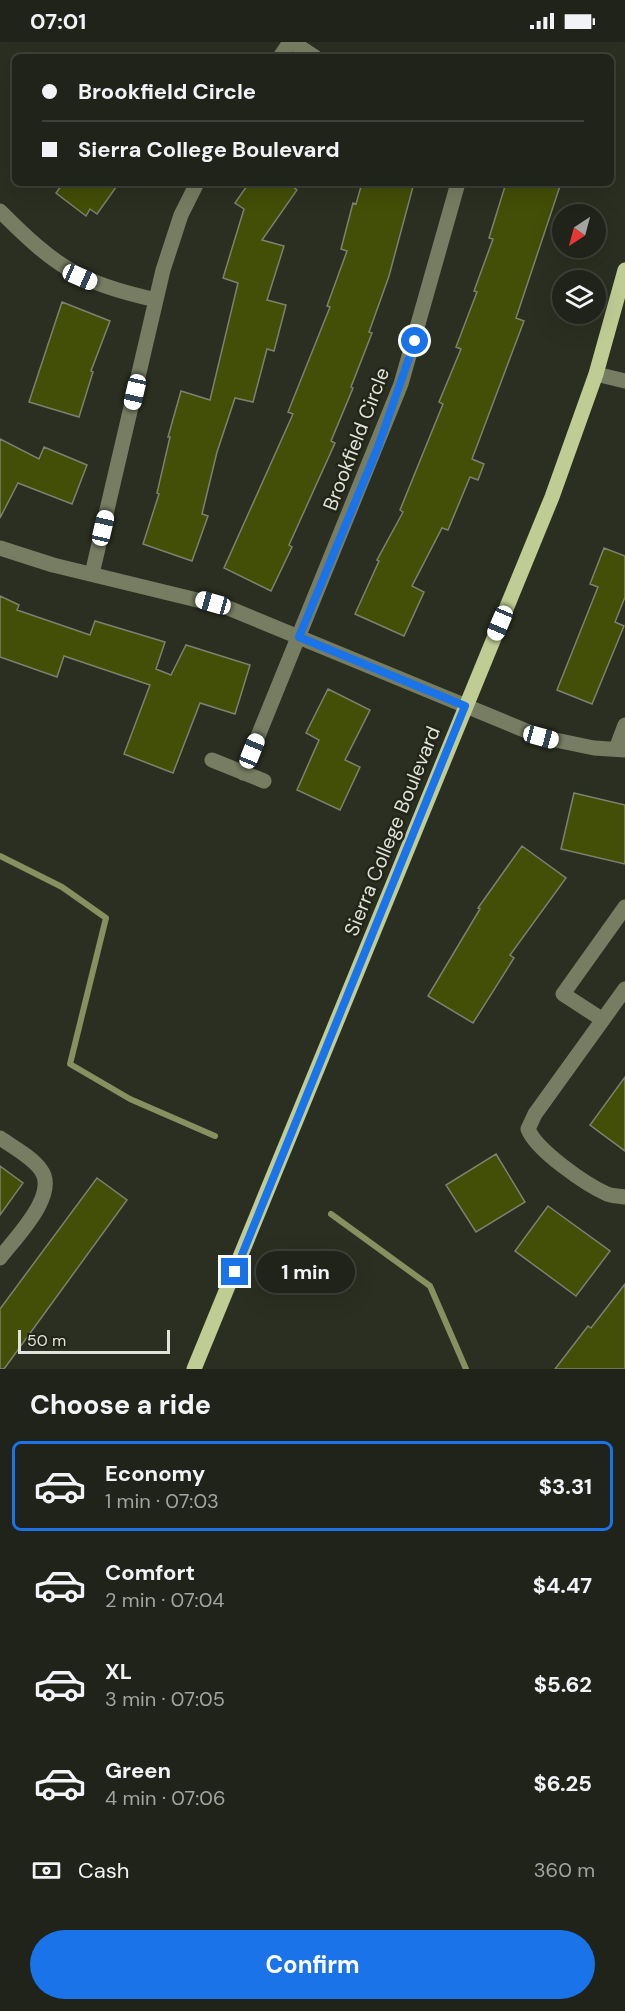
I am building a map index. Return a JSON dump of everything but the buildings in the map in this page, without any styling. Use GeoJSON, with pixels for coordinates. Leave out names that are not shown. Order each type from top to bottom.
{"type":"FeatureCollection","features":[{"type":"Feature","properties":{"kind":"main road","name":"Sierra College Boulevard"},"geometry":{"type":"LineString","coordinates":[[194,1369],[552,497],[596,374],[625,270]]}},
{"type":"Feature","properties":{"kind":"street"},"geometry":{"type":"LineString","coordinates":[[291,42],[310,54]]}},
{"type":"Feature","properties":{"kind":"street"},"geometry":{"type":"LineString","coordinates":[[92,574],[170,242],[196,186]]}},
{"type":"Feature","properties":{"kind":"street","name":"Brookfield Circle"},"geometry":{"type":"LineString","coordinates":[[243,773],[401,384],[457,186]]}},
{"type":"Feature","properties":{"kind":"street"},"geometry":{"type":"LineString","coordinates":[[0,211],[46,256],[80,277],[116,291],[156,300]]}},
{"type":"Feature","properties":{"kind":"street"},"geometry":{"type":"LineString","coordinates":[[596,374],[625,381]]}},
{"type":"Feature","properties":{"kind":"street"},"geometry":{"type":"LineString","coordinates":[[0,548],[92,574],[226,607],[541,737],[565,744],[621,750],[625,725]]}},
{"type":"Feature","properties":{"kind":"street"},"geometry":{"type":"LineString","coordinates":[[212,760],[264,781]]}},
{"type":"Feature","properties":{"kind":"street"},"geometry":{"type":"LineString","coordinates":[[603,1020],[563,994],[623,906],[625,907]]}},
{"type":"Feature","properties":{"kind":"street"},"geometry":{"type":"LineString","coordinates":[[625,989],[535,1114],[528,1129],[533,1140],[582,1178],[608,1194],[625,1197]]}},
{"type":"Feature","properties":{"kind":"street"},"geometry":{"type":"LineString","coordinates":[[0,1138],[40,1168],[46,1189],[41,1203],[0,1258]]}},
{"type":"Feature","properties":{"kind":"waterway"},"geometry":{"type":"LineString","coordinates":[[0,856],[62,887],[106,918],[70,1064],[130,1099],[215,1136]]}},
{"type":"Feature","properties":{"kind":"waterway"},"geometry":{"type":"LineString","coordinates":[[331,1214],[430,1286],[466,1369]]}},
{"type":"Feature","properties":{"kind":"route"},"geometry":{"type":"LineString","coordinates":[[235,1272],[465,706],[299,637],[378,447],[415,341]]}}]}
